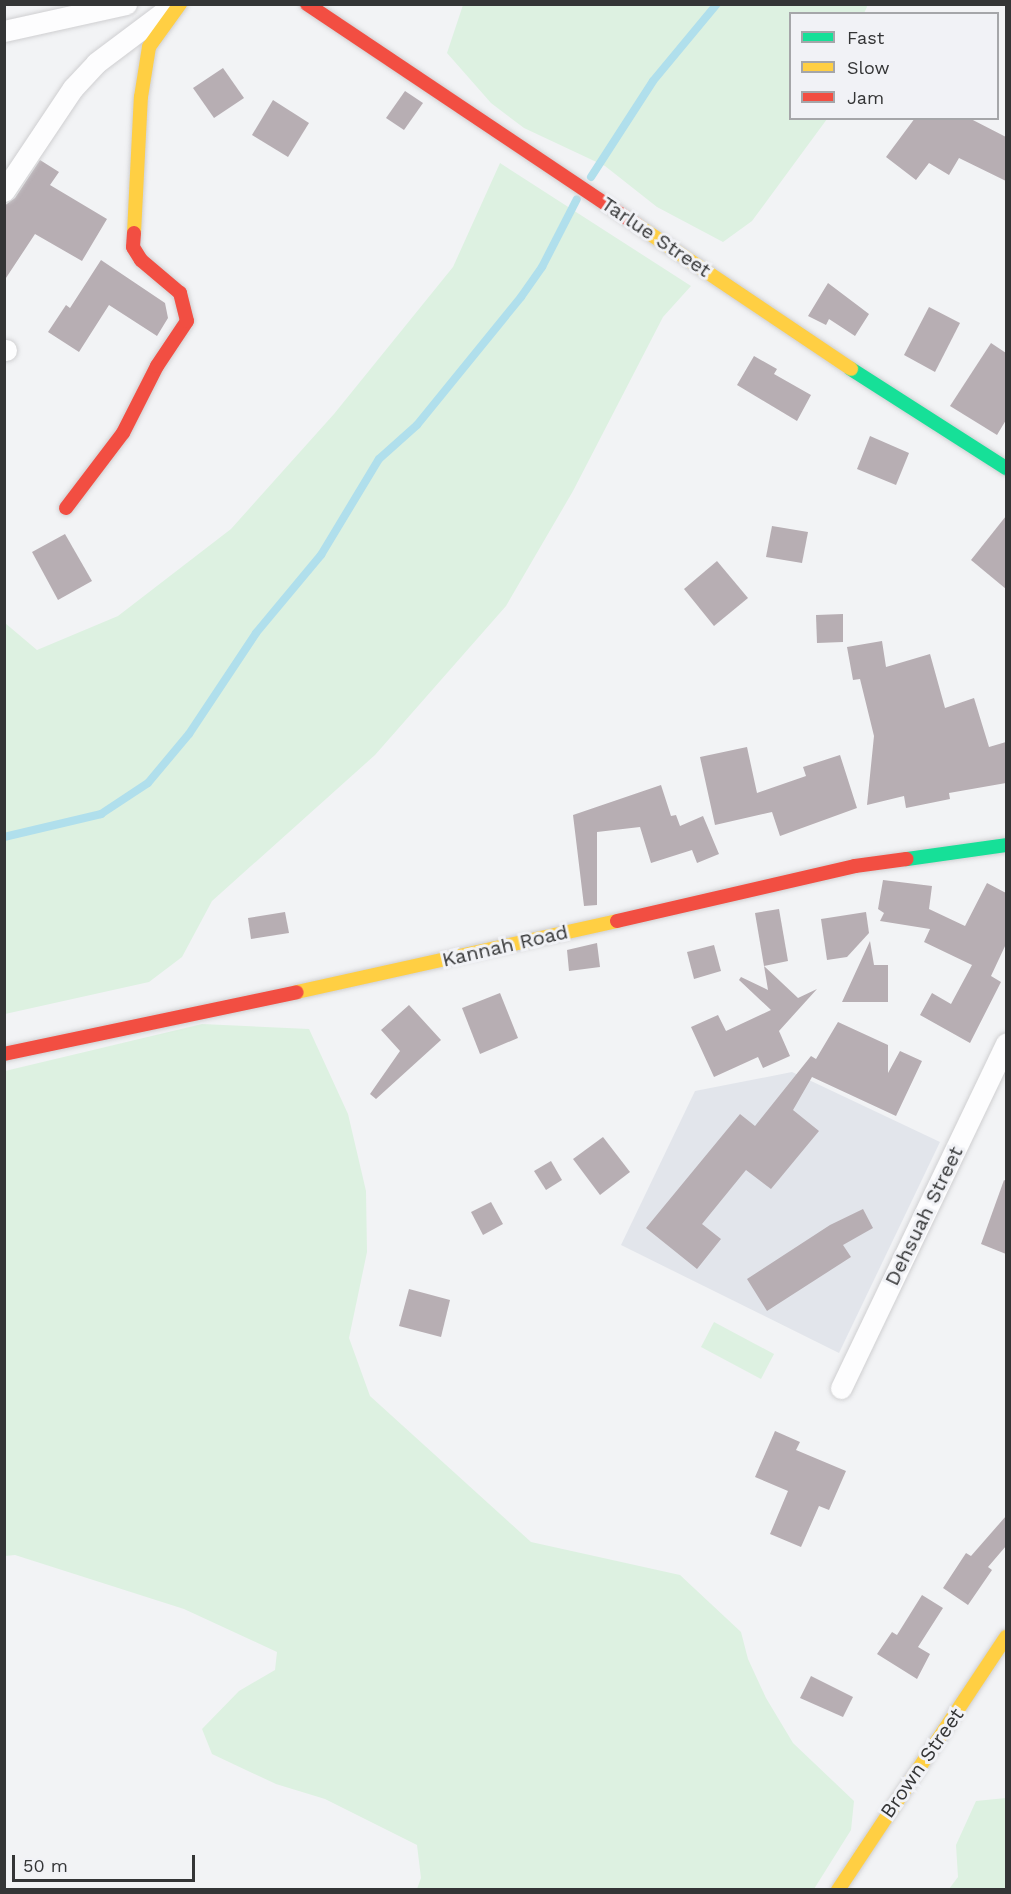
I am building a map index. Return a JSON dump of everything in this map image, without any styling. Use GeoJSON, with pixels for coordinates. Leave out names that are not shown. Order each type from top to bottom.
{"type":"FeatureCollection","features":[{"type":"Feature","properties":{"kind":"street"},"geometry":{"type":"LineString","coordinates":[[4,31],[126,4]]}},
{"type":"Feature","properties":{"kind":"street"},"geometry":{"type":"LineString","coordinates":[[4,191],[48,120],[96,63],[174,4]]}},
{"type":"Feature","properties":{"kind":"street"},"geometry":{"type":"LineString","coordinates":[[66,508],[123,433],[157,366],[187,321],[180,293],[141,260],[133,248],[141,97],[149,47],[160,27],[180,4]]}},
{"type":"Feature","properties":{"kind":"street","name":"Tarlue Street"},"geometry":{"type":"LineString","coordinates":[[307,4],[918,414],[1006,468]]}},
{"type":"Feature","properties":{"kind":"street","name":"Kannah Road"},"geometry":{"type":"LineString","coordinates":[[4,1054],[468,955],[855,866],[1006,845]]}},
{"type":"Feature","properties":{"kind":"street","name":"Dehsuah Street"},"geometry":{"type":"LineString","coordinates":[[841,1388],[1006,1043]]}},
{"type":"Feature","properties":{"kind":"street","name":"Brown Street"},"geometry":{"type":"LineString","coordinates":[[838,1890],[856,1857],[1006,1637]]}},
{"type":"Feature","properties":{"kind":"shaded area"},"geometry":{"type":"Polygon","coordinates":[[[792,1072],[940,1142],[839,1353],[621,1245],[695,1091],[792,1072]]]}},
{"type":"Feature","properties":{"kind":"green space"},"geometry":{"type":"Polygon","coordinates":[[[866,4],[867,7],[864,12],[789,12],[789,120],[826,120],[752,221],[723,242],[657,207],[605,166],[524,128],[491,103],[447,53],[463,5],[866,4]]]}},
{"type":"Feature","properties":{"kind":"green space"},"geometry":{"type":"Polygon","coordinates":[[[500,163],[691,286],[663,317],[573,491],[506,606],[375,755],[212,901],[182,957],[149,982],[5,1014],[5,623],[37,650],[118,616],[231,529],[334,414],[453,267],[500,163]]]}},
{"type":"Feature","properties":{"kind":"green space"},"geometry":{"type":"Polygon","coordinates":[[[202,1024],[309,1029],[348,1114],[366,1191],[367,1252],[349,1338],[370,1396],[531,1542],[680,1575],[741,1632],[748,1659],[766,1698],[793,1743],[854,1801],[851,1830],[814,1889],[417,1889],[421,1878],[417,1845],[325,1799],[276,1784],[212,1754],[202,1729],[239,1691],[275,1670],[277,1652],[184,1609],[15,1555],[5,1556],[5,1071],[202,1024]]]}},
{"type":"Feature","properties":{"kind":"green space"},"geometry":{"type":"Polygon","coordinates":[[[714,1322],[774,1354],[761,1379],[701,1347],[714,1322]]]}},
{"type":"Feature","properties":{"kind":"green space"},"geometry":{"type":"Polygon","coordinates":[[[1006,1798],[1006,1889],[949,1889],[958,1877],[956,1845],[976,1801],[1006,1798]]]}},
{"type":"Feature","properties":{"kind":"building"},"geometry":{"type":"Polygon","coordinates":[[[223,68],[244,98],[214,118],[193,88],[223,68]]]}},
{"type":"Feature","properties":{"kind":"building"},"geometry":{"type":"Polygon","coordinates":[[[405,91],[423,103],[404,130],[386,118],[405,91]]]}},
{"type":"Feature","properties":{"kind":"building"},"geometry":{"type":"Polygon","coordinates":[[[273,100],[309,123],[288,157],[252,135],[273,100]]]}},
{"type":"Feature","properties":{"kind":"building"},"geometry":{"type":"Polygon","coordinates":[[[914,120],[973,120],[1006,137],[1006,181],[959,158],[949,175],[929,163],[916,180],[886,157],[914,120]]]}},
{"type":"Feature","properties":{"kind":"building"},"geometry":{"type":"Polygon","coordinates":[[[40,160],[59,172],[50,185],[107,219],[82,261],[35,234],[4,281],[4,206],[15,198],[40,160]]]}},
{"type":"Feature","properties":{"kind":"building"},"geometry":{"type":"Polygon","coordinates":[[[101,260],[165,303],[168,318],[157,336],[109,305],[79,352],[48,332],[66,305],[70,308],[101,260]]]}},
{"type":"Feature","properties":{"kind":"building"},"geometry":{"type":"Polygon","coordinates":[[[828,283],[869,314],[855,336],[829,319],[826,325],[808,316],[828,283]]]}},
{"type":"Feature","properties":{"kind":"building"},"geometry":{"type":"Polygon","coordinates":[[[929,307],[960,323],[935,372],[904,355],[929,307]]]}},
{"type":"Feature","properties":{"kind":"building"},"geometry":{"type":"Polygon","coordinates":[[[991,343],[1006,353],[1006,420],[997,435],[950,406],[991,343]]]}},
{"type":"Feature","properties":{"kind":"building"},"geometry":{"type":"Polygon","coordinates":[[[754,356],[777,369],[774,374],[811,395],[797,421],[737,385],[754,356]]]}},
{"type":"Feature","properties":{"kind":"building"},"geometry":{"type":"Polygon","coordinates":[[[870,436],[909,453],[896,485],[857,469],[870,436]]]}},
{"type":"Feature","properties":{"kind":"building"},"geometry":{"type":"Polygon","coordinates":[[[1006,516],[1006,589],[971,560],[1006,516]]]}},
{"type":"Feature","properties":{"kind":"building"},"geometry":{"type":"Polygon","coordinates":[[[772,526],[808,532],[802,563],[766,557],[772,526]]]}},
{"type":"Feature","properties":{"kind":"building"},"geometry":{"type":"Polygon","coordinates":[[[65,534],[92,581],[58,600],[32,552],[65,534]]]}},
{"type":"Feature","properties":{"kind":"building"},"geometry":{"type":"Polygon","coordinates":[[[717,561],[748,598],[714,626],[684,589],[717,561]]]}},
{"type":"Feature","properties":{"kind":"building"},"geometry":{"type":"Polygon","coordinates":[[[843,614],[843,642],[817,643],[816,615],[843,614]]]}},
{"type":"Feature","properties":{"kind":"building"},"geometry":{"type":"Polygon","coordinates":[[[882,641],[886,667],[930,654],[945,708],[974,698],[989,747],[1006,742],[1006,783],[949,793],[950,799],[906,808],[904,796],[867,805],[874,736],[860,679],[853,680],[847,647],[882,641]]]}},
{"type":"Feature","properties":{"kind":"building"},"geometry":{"type":"Polygon","coordinates":[[[747,747],[757,793],[806,776],[803,767],[840,755],[857,808],[780,836],[772,812],[715,825],[700,757],[747,747]]]}},
{"type":"Feature","properties":{"kind":"building"},"geometry":{"type":"Polygon","coordinates":[[[661,785],[671,816],[676,815],[680,826],[703,816],[719,854],[697,863],[692,850],[651,863],[640,827],[597,832],[597,905],[584,906],[573,815],[661,785]]]}},
{"type":"Feature","properties":{"kind":"building"},"geometry":{"type":"Polygon","coordinates":[[[883,880],[932,886],[929,909],[965,926],[987,883],[1006,893],[1006,944],[991,976],[1001,982],[970,1043],[920,1015],[932,993],[951,1004],[972,965],[924,942],[930,929],[880,921],[884,913],[878,909],[883,880]]]}},
{"type":"Feature","properties":{"kind":"building"},"geometry":{"type":"Polygon","coordinates":[[[779,909],[788,961],[764,966],[755,913],[779,909]]]}},
{"type":"Feature","properties":{"kind":"building"},"geometry":{"type":"Polygon","coordinates":[[[285,912],[289,933],[251,939],[248,918],[285,912]]]}},
{"type":"Feature","properties":{"kind":"building"},"geometry":{"type":"Polygon","coordinates":[[[866,912],[869,933],[847,957],[827,960],[821,919],[866,912]]]}},
{"type":"Feature","properties":{"kind":"building"},"geometry":{"type":"Polygon","coordinates":[[[870,941],[874,965],[888,965],[888,1002],[842,1002],[870,941]]]}},
{"type":"Feature","properties":{"kind":"building"},"geometry":{"type":"Polygon","coordinates":[[[597,943],[600,967],[569,971],[567,950],[597,943]]]}},
{"type":"Feature","properties":{"kind":"building"},"geometry":{"type":"Polygon","coordinates":[[[714,945],[721,971],[694,979],[687,952],[714,945]]]}},
{"type":"Feature","properties":{"kind":"building"},"geometry":{"type":"Polygon","coordinates":[[[764,966],[798,998],[817,989],[779,1031],[790,1056],[763,1068],[758,1057],[714,1077],[691,1027],[718,1015],[726,1031],[771,1010],[739,980],[741,977],[768,990],[764,966]]]}},
{"type":"Feature","properties":{"kind":"building"},"geometry":{"type":"Polygon","coordinates":[[[500,993],[518,1038],[480,1054],[462,1008],[500,993]]]}},
{"type":"Feature","properties":{"kind":"building"},"geometry":{"type":"Polygon","coordinates":[[[409,1005],[441,1040],[376,1099],[370,1094],[400,1051],[381,1030],[409,1005]]]}},
{"type":"Feature","properties":{"kind":"building"},"geometry":{"type":"Polygon","coordinates":[[[838,1022],[888,1045],[888,1073],[900,1051],[922,1061],[896,1116],[812,1077],[793,1110],[819,1131],[771,1189],[746,1170],[702,1224],[721,1239],[697,1269],[646,1228],[740,1114],[755,1126],[811,1056],[816,1059],[838,1022]]]}},
{"type":"Feature","properties":{"kind":"building"},"geometry":{"type":"Polygon","coordinates":[[[603,1137],[630,1172],[600,1195],[573,1159],[603,1137]]]}},
{"type":"Feature","properties":{"kind":"building"},"geometry":{"type":"Polygon","coordinates":[[[551,1161],[562,1180],[546,1190],[534,1171],[551,1161]]]}},
{"type":"Feature","properties":{"kind":"building"},"geometry":{"type":"Polygon","coordinates":[[[1004,1180],[1006,1181],[1006,1254],[981,1244],[1004,1180]]]}},
{"type":"Feature","properties":{"kind":"building"},"geometry":{"type":"Polygon","coordinates":[[[491,1202],[503,1224],[483,1235],[471,1212],[491,1202]]]}},
{"type":"Feature","properties":{"kind":"building"},"geometry":{"type":"Polygon","coordinates":[[[863,1209],[873,1228],[843,1245],[851,1257],[767,1311],[747,1279],[830,1225],[863,1209]]]}},
{"type":"Feature","properties":{"kind":"building"},"geometry":{"type":"Polygon","coordinates":[[[409,1289],[450,1300],[441,1337],[399,1326],[409,1289]]]}},
{"type":"Feature","properties":{"kind":"building"},"geometry":{"type":"Polygon","coordinates":[[[775,1431],[800,1442],[796,1450],[846,1471],[829,1510],[819,1506],[801,1547],[770,1534],[788,1491],[755,1477],[775,1431]]]}},
{"type":"Feature","properties":{"kind":"building"},"geometry":{"type":"Polygon","coordinates":[[[1006,1516],[1006,1546],[988,1567],[992,1570],[968,1605],[943,1588],[966,1553],[971,1556],[1006,1516]]]}},
{"type":"Feature","properties":{"kind":"building"},"geometry":{"type":"Polygon","coordinates":[[[922,1595],[943,1608],[918,1647],[930,1654],[917,1679],[877,1654],[892,1632],[897,1635],[922,1595]]]}},
{"type":"Feature","properties":{"kind":"building"},"geometry":{"type":"Polygon","coordinates":[[[811,1676],[853,1697],[843,1717],[800,1698],[811,1676]]]}},
{"type":"Feature","properties":{"kind":"waterway"},"geometry":{"type":"LineString","coordinates":[[591,177],[653,81],[717,4]]}},
{"type":"Feature","properties":{"kind":"waterway"},"geometry":{"type":"LineString","coordinates":[[4,837],[101,814],[148,783],[189,734],[256,633],[321,555],[379,459],[417,425],[521,297],[542,267],[577,199]]}},
{"type":"Feature","properties":{"kind":"traffic: fast"},"geometry":{"type":"LineString","coordinates":[[851,369],[1006,468]]}},
{"type":"Feature","properties":{"kind":"traffic: fast"},"geometry":{"type":"LineString","coordinates":[[907,859],[1006,845]]}},
{"type":"Feature","properties":{"kind":"traffic: slow"},"geometry":{"type":"LineString","coordinates":[[134,233],[141,97],[149,47],[180,4]]}},
{"type":"Feature","properties":{"kind":"traffic: slow"},"geometry":{"type":"LineString","coordinates":[[637,225],[851,369]]}},
{"type":"Feature","properties":{"kind":"traffic: slow"},"geometry":{"type":"LineString","coordinates":[[297,992],[617,921]]}},
{"type":"Feature","properties":{"kind":"traffic: slow"},"geometry":{"type":"LineString","coordinates":[[838,1890],[1006,1637]]}},
{"type":"Feature","properties":{"kind":"traffic: jam"},"geometry":{"type":"LineString","coordinates":[[307,4],[637,225]]}},
{"type":"Feature","properties":{"kind":"traffic: jam"},"geometry":{"type":"LineString","coordinates":[[66,508],[123,433],[157,366],[187,321],[180,293],[141,260],[133,247],[134,233]]}},
{"type":"Feature","properties":{"kind":"traffic: jam"},"geometry":{"type":"LineString","coordinates":[[617,921],[855,866],[907,859]]}},
{"type":"Feature","properties":{"kind":"traffic: jam"},"geometry":{"type":"LineString","coordinates":[[4,1054],[297,992]]}}]}
